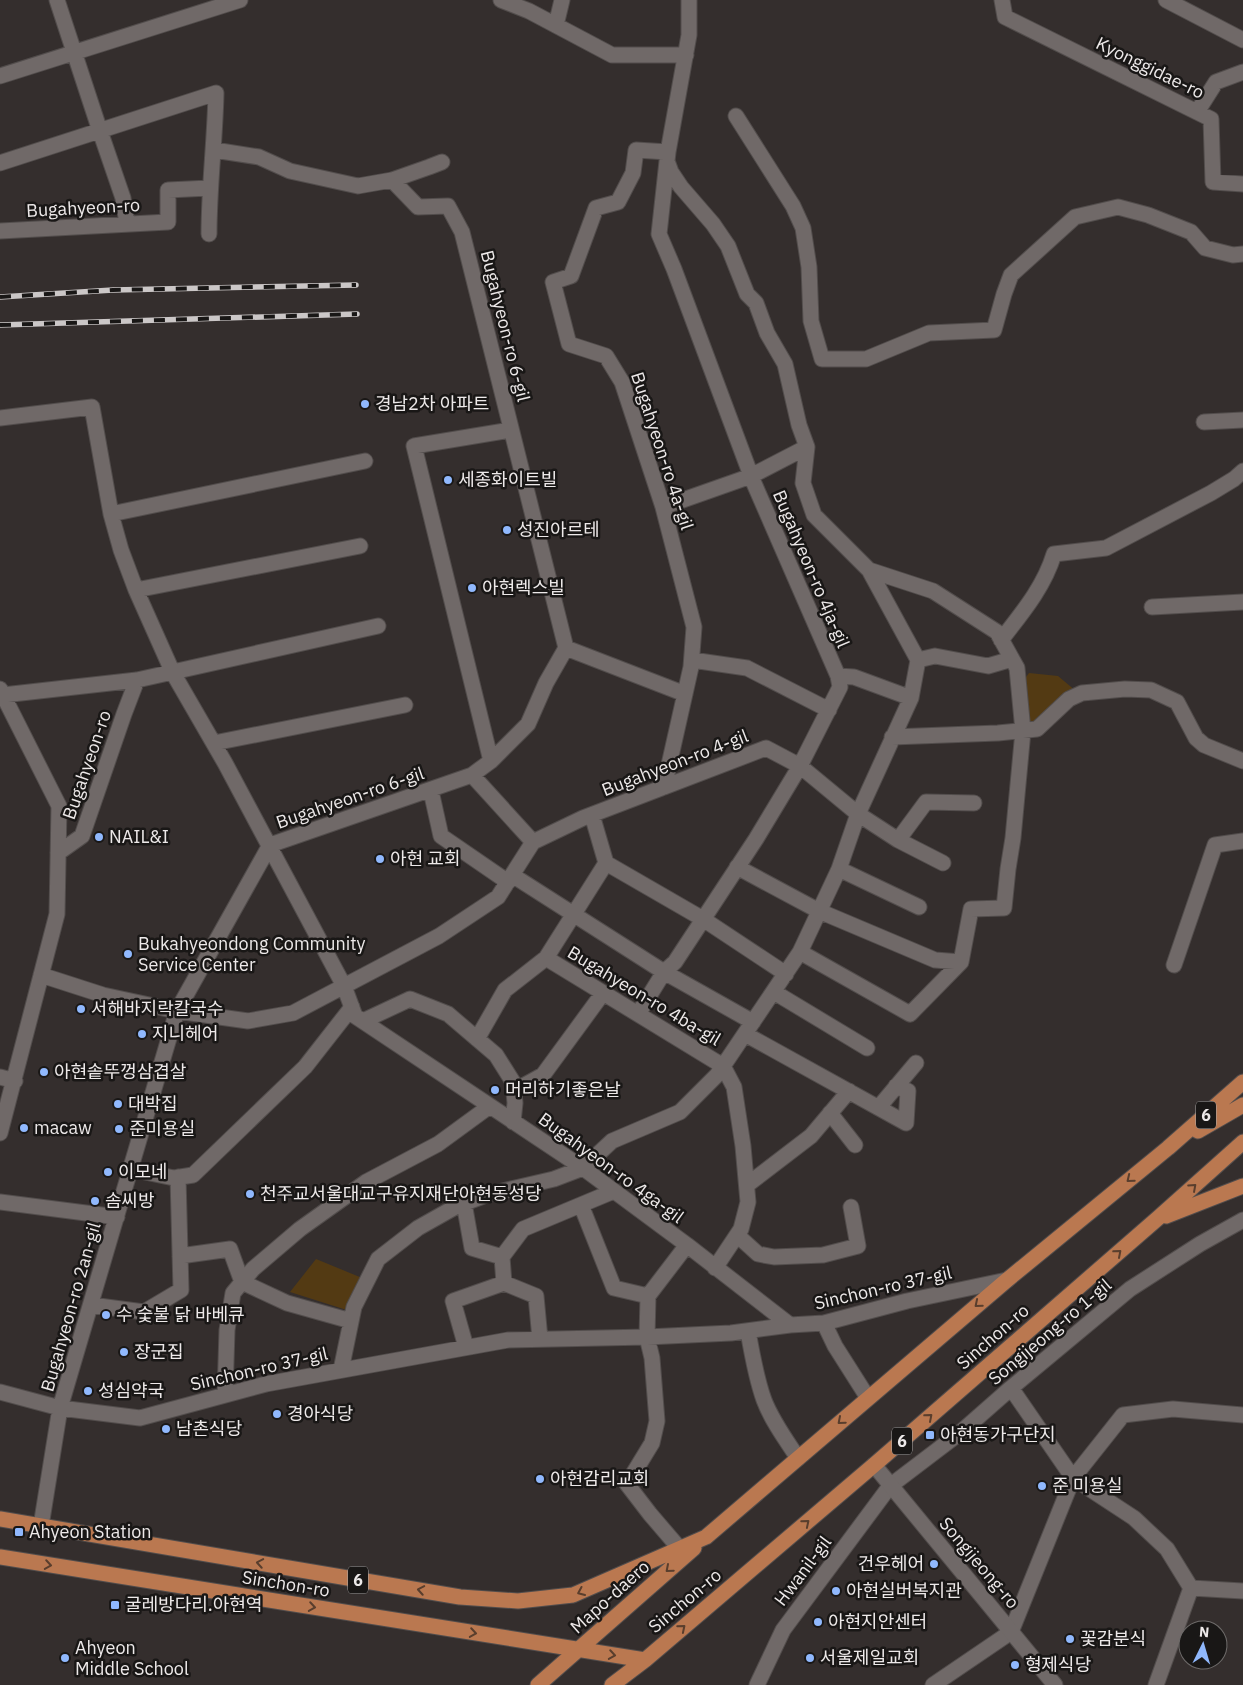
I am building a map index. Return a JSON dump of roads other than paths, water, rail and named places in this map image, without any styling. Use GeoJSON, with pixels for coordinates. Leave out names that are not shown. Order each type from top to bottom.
{"type":"FeatureCollection","features":[{"type":"Feature","properties":{"kind":"main road","name":"6"},"geometry":{"type":"LineString","coordinates":[[1168,1148],[1243,1082]]}},
{"type":"Feature","properties":{"kind":"main road"},"geometry":{"type":"LineString","coordinates":[[1168,1148],[1243,1105]]}},
{"type":"Feature","properties":{"kind":"main road","name":"Sinchon-ro"},"geometry":{"type":"LineString","coordinates":[[0,1557],[645,1660],[874,1466],[1243,1142]]}},
{"type":"Feature","properties":{"kind":"main road","name":"Sinchon-ro"},"geometry":{"type":"LineString","coordinates":[[0,1519],[460,1597],[495,1600],[573,1596],[706,1537],[1007,1280],[1168,1148]]}},
{"type":"Feature","properties":{"kind":"main road"},"geometry":{"type":"LineString","coordinates":[[1157,1219],[1243,1186]]}},
{"type":"Feature","properties":{"kind":"main road","name":"Mapo-daero"},"geometry":{"type":"LineString","coordinates":[[538,1685],[706,1537]]}},
{"type":"Feature","properties":{"kind":"main road"},"geometry":{"type":"LineString","coordinates":[[612,1685],[645,1660]]}},
{"type":"Feature","properties":{"kind":"street"},"geometry":{"type":"LineString","coordinates":[[57,0],[123,198],[127,224]]}},
{"type":"Feature","properties":{"kind":"street"},"geometry":{"type":"LineString","coordinates":[[0,76],[240,0]]}},
{"type":"Feature","properties":{"kind":"street"},"geometry":{"type":"LineString","coordinates":[[501,0],[529,11],[612,55],[686,55]]}},
{"type":"Feature","properties":{"kind":"street"},"geometry":{"type":"LineString","coordinates":[[556,25],[562,0]]}},
{"type":"Feature","properties":{"kind":"street","name":"Bugahyeon-ro 4ja-gil"},"geometry":{"type":"LineString","coordinates":[[689,0],[689,35],[667,157],[659,234],[674,269],[751,476],[838,676]]}},
{"type":"Feature","properties":{"kind":"street","name":"Kyonggidae-ro"},"geometry":{"type":"LineString","coordinates":[[1002,0],[1005,17],[1211,119],[1213,182],[1243,184]]}},
{"type":"Feature","properties":{"kind":"street"},"geometry":{"type":"LineString","coordinates":[[1166,0],[1243,40]]}},
{"type":"Feature","properties":{"kind":"street"},"geometry":{"type":"LineString","coordinates":[[1197,112],[1216,82],[1243,72]]}},
{"type":"Feature","properties":{"kind":"street"},"geometry":{"type":"LineString","coordinates":[[0,163],[216,93],[209,234]]}},
{"type":"Feature","properties":{"kind":"street"},"geometry":{"type":"LineString","coordinates":[[736,116],[792,206],[803,228],[810,267],[811,321],[822,359],[866,359],[929,333],[994,330],[1011,275],[1075,217],[1118,207],[1148,215],[1191,232],[1205,248],[1233,255],[1243,254]]}},
{"type":"Feature","properties":{"kind":"street"},"geometry":{"type":"LineString","coordinates":[[214,150],[259,157],[290,171],[358,186],[392,180],[442,162]]}},
{"type":"Feature","properties":{"kind":"street","name":"Bugahyeon-ro 4a-gil"},"geometry":{"type":"LineString","coordinates":[[664,787],[692,660],[694,627],[663,507],[622,382],[606,356],[569,344],[553,282],[571,276],[596,208],[618,202],[633,173],[636,150],[667,157]]}},
{"type":"Feature","properties":{"kind":"street"},"geometry":{"type":"LineString","coordinates":[[341,1370],[354,1307],[378,1259],[418,1228],[457,1206],[486,1195],[554,1178],[583,1168],[612,1141],[680,1112],[717,1075],[800,952],[839,869],[858,814],[911,698],[918,660],[869,570],[814,515],[803,483],[807,447],[799,425],[786,364],[767,333],[756,303],[747,294],[732,254],[712,224],[681,187],[671,172],[667,157]]}},
{"type":"Feature","properties":{"kind":"street","name":"Bugahyeon-ro 6-gil"},"geometry":{"type":"LineString","coordinates":[[0,418],[92,407],[111,514],[121,550],[136,590],[173,673],[270,845],[472,776],[491,761],[528,724],[546,683],[566,648],[462,232],[448,206],[418,207],[392,180]]}},
{"type":"Feature","properties":{"kind":"street","name":"Bugahyeon-ro"},"geometry":{"type":"LineString","coordinates":[[0,231],[168,222],[168,190],[210,188]]}},
{"type":"Feature","properties":{"kind":"street"},"geometry":{"type":"LineString","coordinates":[[1204,422],[1243,420]]}},
{"type":"Feature","properties":{"kind":"street","name":"Bugahyeon-ro 6-gil"},"geometry":{"type":"LineString","coordinates":[[491,761],[414,446],[511,430]]}},
{"type":"Feature","properties":{"kind":"street","name":"Bugahyeon-ro 4ja-gil"},"geometry":{"type":"LineString","coordinates":[[663,507],[751,476],[807,447]]}},
{"type":"Feature","properties":{"kind":"street"},"geometry":{"type":"LineString","coordinates":[[111,514],[365,461]]}},
{"type":"Feature","properties":{"kind":"street"},"geometry":{"type":"LineString","coordinates":[[1001,640],[1035,596],[1049,571],[1054,554],[1106,548],[1211,493],[1243,471]]}},
{"type":"Feature","properties":{"kind":"street"},"geometry":{"type":"LineString","coordinates":[[136,590],[360,546]]}},
{"type":"Feature","properties":{"kind":"street"},"geometry":{"type":"LineString","coordinates":[[800,952],[910,1014],[961,962],[971,909],[1004,908],[1023,731],[1017,668],[996,632],[933,591],[869,570]]}},
{"type":"Feature","properties":{"kind":"street"},"geometry":{"type":"LineString","coordinates":[[1152,607],[1243,602]]}},
{"type":"Feature","properties":{"kind":"street"},"geometry":{"type":"LineString","coordinates":[[173,673],[378,626]]}},
{"type":"Feature","properties":{"kind":"street"},"geometry":{"type":"LineString","coordinates":[[566,648],[685,694]]}},
{"type":"Feature","properties":{"kind":"street"},"geometry":{"type":"LineString","coordinates":[[918,660],[935,656],[988,666],[1012,660]]}},
{"type":"Feature","properties":{"kind":"street"},"geometry":{"type":"LineString","coordinates":[[692,660],[748,668],[828,710]]}},
{"type":"Feature","properties":{"kind":"street","name":"Bugahyeon-ro"},"geometry":{"type":"LineString","coordinates":[[0,1133],[7,1079],[57,914],[59,806],[1,692],[137,680],[173,673]]}},
{"type":"Feature","properties":{"kind":"street"},"geometry":{"type":"LineString","coordinates":[[638,1014],[664,972],[675,962],[800,766],[840,687],[838,676],[854,677],[911,698]]}},
{"type":"Feature","properties":{"kind":"street","name":"Bugahyeon-ro"},"geometry":{"type":"LineString","coordinates":[[58,853],[82,836],[137,680]]}},
{"type":"Feature","properties":{"kind":"street"},"geometry":{"type":"LineString","coordinates":[[892,737],[1037,729],[1069,699],[1082,693],[1125,688],[1151,690],[1177,702],[1196,738],[1204,745],[1243,761]]}},
{"type":"Feature","properties":{"kind":"street"},"geometry":{"type":"LineString","coordinates":[[214,743],[405,706]]}},
{"type":"Feature","properties":{"kind":"street","name":"Bugahyeon-ro 4-gil"},"geometry":{"type":"LineString","coordinates":[[533,842],[592,815],[766,748],[800,766],[858,814],[898,840],[943,863]]}},
{"type":"Feature","properties":{"kind":"street"},"geometry":{"type":"LineString","coordinates":[[40,975],[103,995],[177,1011],[248,1021],[293,1013],[439,936],[498,897],[533,842],[472,776]]}},
{"type":"Feature","properties":{"kind":"street"},"geometry":{"type":"LineString","coordinates":[[430,790],[441,836],[573,915],[849,1091],[906,1123],[908,1091],[896,1086]]}},
{"type":"Feature","properties":{"kind":"street"},"geometry":{"type":"LineString","coordinates":[[898,840],[926,802],[974,803]]}},
{"type":"Feature","properties":{"kind":"street"},"geometry":{"type":"LineString","coordinates":[[592,815],[606,863],[703,919],[786,974]]}},
{"type":"Feature","properties":{"kind":"street"},"geometry":{"type":"LineString","coordinates":[[1174,965],[1215,845],[1243,841]]}},
{"type":"Feature","properties":{"kind":"street"},"geometry":{"type":"LineString","coordinates":[[270,845],[344,986]]}},
{"type":"Feature","properties":{"kind":"street"},"geometry":{"type":"LineString","coordinates":[[177,1011],[270,845]]}},
{"type":"Feature","properties":{"kind":"street","name":"Bugahyeon-ro 4ba-gil"},"geometry":{"type":"LineString","coordinates":[[477,1039],[505,990],[546,958],[606,863]]}},
{"type":"Feature","properties":{"kind":"street"},"geometry":{"type":"LineString","coordinates":[[737,867],[819,911],[935,960],[961,962]]}},
{"type":"Feature","properties":{"kind":"street"},"geometry":{"type":"LineString","coordinates":[[839,869],[919,907]]}},
{"type":"Feature","properties":{"kind":"street","name":"Bugahyeon-ro 4ba-gil"},"geometry":{"type":"LineString","coordinates":[[546,958],[723,1066]]}},
{"type":"Feature","properties":{"kind":"street","name":"Bugahyeon-ro 4ga-gil"},"geometry":{"type":"LineString","coordinates":[[344,986],[356,1016],[363,1022],[583,1168],[790,1325]]}},
{"type":"Feature","properties":{"kind":"street"},"geometry":{"type":"LineString","coordinates":[[774,992],[867,1048]]}},
{"type":"Feature","properties":{"kind":"street"},"geometry":{"type":"LineString","coordinates":[[514,1091],[543,1075],[603,993]]}},
{"type":"Feature","properties":{"kind":"street","name":"Bugahyeon-ro 4ga-gil"},"geometry":{"type":"LineString","coordinates":[[363,1022],[410,999],[448,1014],[496,1055],[513,1082],[513,1122]]}},
{"type":"Feature","properties":{"kind":"street"},"geometry":{"type":"LineString","coordinates":[[131,1169],[174,1178],[193,1175],[305,1067],[352,1007]]}},
{"type":"Feature","properties":{"kind":"street","name":"Bugahyeon-ro 2an-gil"},"geometry":{"type":"LineString","coordinates":[[60,1408],[177,1011]]}},
{"type":"Feature","properties":{"kind":"street"},"geometry":{"type":"LineString","coordinates":[[878,1107],[916,1063]]}},
{"type":"Feature","properties":{"kind":"street"},"geometry":{"type":"LineString","coordinates":[[715,1268],[741,1229],[748,1202],[743,1146],[734,1087],[723,1066]]}},
{"type":"Feature","properties":{"kind":"street"},"geometry":{"type":"LineString","coordinates":[[747,1185],[811,1136],[849,1091]]}},
{"type":"Feature","properties":{"kind":"street"},"geometry":{"type":"LineString","coordinates":[[225,1395],[227,1330],[233,1293],[253,1268],[314,1218],[366,1182],[438,1144],[490,1106]]}},
{"type":"Feature","properties":{"kind":"street"},"geometry":{"type":"LineString","coordinates":[[830,1113],[855,1145]]}},
{"type":"Feature","properties":{"kind":"street"},"geometry":{"type":"LineString","coordinates":[[91,1305],[144,1312],[181,1290],[178,1177]]}},
{"type":"Feature","properties":{"kind":"street"},"geometry":{"type":"LineString","coordinates":[[504,1283],[502,1257],[523,1229],[614,1191]]}},
{"type":"Feature","properties":{"kind":"street"},"geometry":{"type":"LineString","coordinates":[[0,1202],[117,1217]]}},
{"type":"Feature","properties":{"kind":"street"},"geometry":{"type":"LineString","coordinates":[[464,1203],[472,1248],[502,1257]]}},
{"type":"Feature","properties":{"kind":"street"},"geometry":{"type":"LineString","coordinates":[[581,1205],[614,1288],[648,1296],[647,1338],[652,1358],[657,1421],[652,1443],[627,1484],[680,1548]]}},
{"type":"Feature","properties":{"kind":"street"},"geometry":{"type":"LineString","coordinates":[[737,1235],[758,1254],[774,1257],[823,1254],[858,1246],[851,1207]]}},
{"type":"Feature","properties":{"kind":"street","name":"Songijeong-ro 1-gil"},"geometry":{"type":"LineString","coordinates":[[890,1486],[961,1432],[1130,1289],[1200,1244],[1243,1220]]}},
{"type":"Feature","properties":{"kind":"street","name":"Bugahyeon-ro 4ga-gil"},"geometry":{"type":"LineString","coordinates":[[648,1296],[686,1245]]}},
{"type":"Feature","properties":{"kind":"street"},"geometry":{"type":"LineString","coordinates":[[180,1256],[230,1249],[242,1282],[287,1303],[351,1321]]}},
{"type":"Feature","properties":{"kind":"street","name":"Sinchon-ro 37-gil"},"geometry":{"type":"LineString","coordinates":[[0,1392],[60,1408],[140,1418],[266,1384],[508,1340],[647,1338],[748,1331],[790,1325],[824,1323],[907,1301],[1007,1280]]}},
{"type":"Feature","properties":{"kind":"street"},"geometry":{"type":"LineString","coordinates":[[466,1347],[452,1300],[504,1283],[536,1296],[540,1339]]}},
{"type":"Feature","properties":{"kind":"street"},"geometry":{"type":"LineString","coordinates":[[824,1323],[835,1346],[868,1398]]}},
{"type":"Feature","properties":{"kind":"street"},"geometry":{"type":"LineString","coordinates":[[748,1331],[752,1358],[764,1401],[778,1428],[798,1458]]}},
{"type":"Feature","properties":{"kind":"street"},"geometry":{"type":"LineString","coordinates":[[1011,1388],[1073,1478],[1134,1518],[1167,1549],[1191,1588]]}},
{"type":"Feature","properties":{"kind":"street"},"geometry":{"type":"LineString","coordinates":[[41,1526],[60,1408]]}},
{"type":"Feature","properties":{"kind":"street"},"geometry":{"type":"LineString","coordinates":[[933,1685],[1011,1632],[1073,1478],[1123,1415],[1173,1409],[1243,1415]]}},
{"type":"Feature","properties":{"kind":"street","name":"Songijeong-ro"},"geometry":{"type":"LineString","coordinates":[[874,1466],[1055,1685]]}},
{"type":"Feature","properties":{"kind":"street","name":"Hwanil-gil"},"geometry":{"type":"LineString","coordinates":[[757,1685],[783,1630],[890,1486]]}},
{"type":"Feature","properties":{"kind":"street"},"geometry":{"type":"LineString","coordinates":[[1191,1588],[1243,1591]]}},
{"type":"Feature","properties":{"kind":"street"},"geometry":{"type":"LineString","coordinates":[[1156,1685],[1191,1588]]}},
{"type":"Feature","properties":{"kind":"railway"},"geometry":{"type":"LineString","coordinates":[[0,297],[113,290],[356,285]]}},
{"type":"Feature","properties":{"kind":"railway"},"geometry":{"type":"LineString","coordinates":[[0,325],[357,314]]}},
{"type":"Feature","properties":{"kind":"place","name":"경남2차 아파트"},"geometry":{"type":"Point","coordinates":[365,404]}},
{"type":"Feature","properties":{"kind":"place","name":"세종화이트빌"},"geometry":{"type":"Point","coordinates":[448,480]}},
{"type":"Feature","properties":{"kind":"place","name":"성진아르테"},"geometry":{"type":"Point","coordinates":[507,530]}},
{"type":"Feature","properties":{"kind":"place","name":"아현렉스빌"},"geometry":{"type":"Point","coordinates":[472,588]}},
{"type":"Feature","properties":{"kind":"place","name":"NAIL&I"},"geometry":{"type":"Point","coordinates":[99,837]}},
{"type":"Feature","properties":{"kind":"place","name":"아현 교회"},"geometry":{"type":"Point","coordinates":[380,859]}},
{"type":"Feature","properties":{"kind":"place","name":"Bukahyeondong Community Service Center"},"geometry":{"type":"Point","coordinates":[128,954]}},
{"type":"Feature","properties":{"kind":"place","name":"서해바지락칼국수"},"geometry":{"type":"Point","coordinates":[81,1009]}},
{"type":"Feature","properties":{"kind":"place","name":"지니헤어"},"geometry":{"type":"Point","coordinates":[142,1034]}},
{"type":"Feature","properties":{"kind":"place","name":"아현솥뚜껑삼겹살"},"geometry":{"type":"Point","coordinates":[44,1072]}},
{"type":"Feature","properties":{"kind":"place","name":"머리하기좋은날"},"geometry":{"type":"Point","coordinates":[495,1090]}},
{"type":"Feature","properties":{"kind":"place","name":"대박집"},"geometry":{"type":"Point","coordinates":[118,1104]}},
{"type":"Feature","properties":{"kind":"place","name":"macaw"},"geometry":{"type":"Point","coordinates":[24,1128]}},
{"type":"Feature","properties":{"kind":"place","name":"준미용실"},"geometry":{"type":"Point","coordinates":[119,1129]}},
{"type":"Feature","properties":{"kind":"place","name":"이모네"},"geometry":{"type":"Point","coordinates":[108,1172]}},
{"type":"Feature","properties":{"kind":"place","name":"천주교서울대교구유지재단아현동성당"},"geometry":{"type":"Point","coordinates":[250,1194]}},
{"type":"Feature","properties":{"kind":"place","name":"솜씨방"},"geometry":{"type":"Point","coordinates":[95,1201]}},
{"type":"Feature","properties":{"kind":"place","name":"수 숯불 닭 바베큐"},"geometry":{"type":"Point","coordinates":[106,1315]}},
{"type":"Feature","properties":{"kind":"place","name":"장군집"},"geometry":{"type":"Point","coordinates":[124,1352]}},
{"type":"Feature","properties":{"kind":"place","name":"성심약국"},"geometry":{"type":"Point","coordinates":[88,1391]}},
{"type":"Feature","properties":{"kind":"place","name":"경아식당"},"geometry":{"type":"Point","coordinates":[277,1414]}},
{"type":"Feature","properties":{"kind":"place","name":"남촌식당"},"geometry":{"type":"Point","coordinates":[166,1429]}},
{"type":"Feature","properties":{"kind":"place","name":"아현동가구단지"},"geometry":{"type":"Point","coordinates":[930,1435]}},
{"type":"Feature","properties":{"kind":"place","name":"아현감리교회"},"geometry":{"type":"Point","coordinates":[540,1479]}},
{"type":"Feature","properties":{"kind":"place","name":"준 미용실"},"geometry":{"type":"Point","coordinates":[1042,1486]}},
{"type":"Feature","properties":{"kind":"place","name":"Ahyeon Station"},"geometry":{"type":"Point","coordinates":[19,1532]}},
{"type":"Feature","properties":{"kind":"place","name":"건우헤어"},"geometry":{"type":"Point","coordinates":[934,1564]}},
{"type":"Feature","properties":{"kind":"place","name":"아현실버복지관"},"geometry":{"type":"Point","coordinates":[836,1591]}},
{"type":"Feature","properties":{"kind":"place","name":"굴레방다리.아현역"},"geometry":{"type":"Point","coordinates":[115,1605]}},
{"type":"Feature","properties":{"kind":"place","name":"아현지안센터"},"geometry":{"type":"Point","coordinates":[818,1622]}},
{"type":"Feature","properties":{"kind":"place","name":"꽃감분식"},"geometry":{"type":"Point","coordinates":[1070,1639]}},
{"type":"Feature","properties":{"kind":"place","name":"Ahyeon Middle School"},"geometry":{"type":"Point","coordinates":[65,1658]}},
{"type":"Feature","properties":{"kind":"place","name":"서울제일교회"},"geometry":{"type":"Point","coordinates":[810,1658]}},
{"type":"Feature","properties":{"kind":"place","name":"형제식당"},"geometry":{"type":"Point","coordinates":[1015,1665]}}]}
